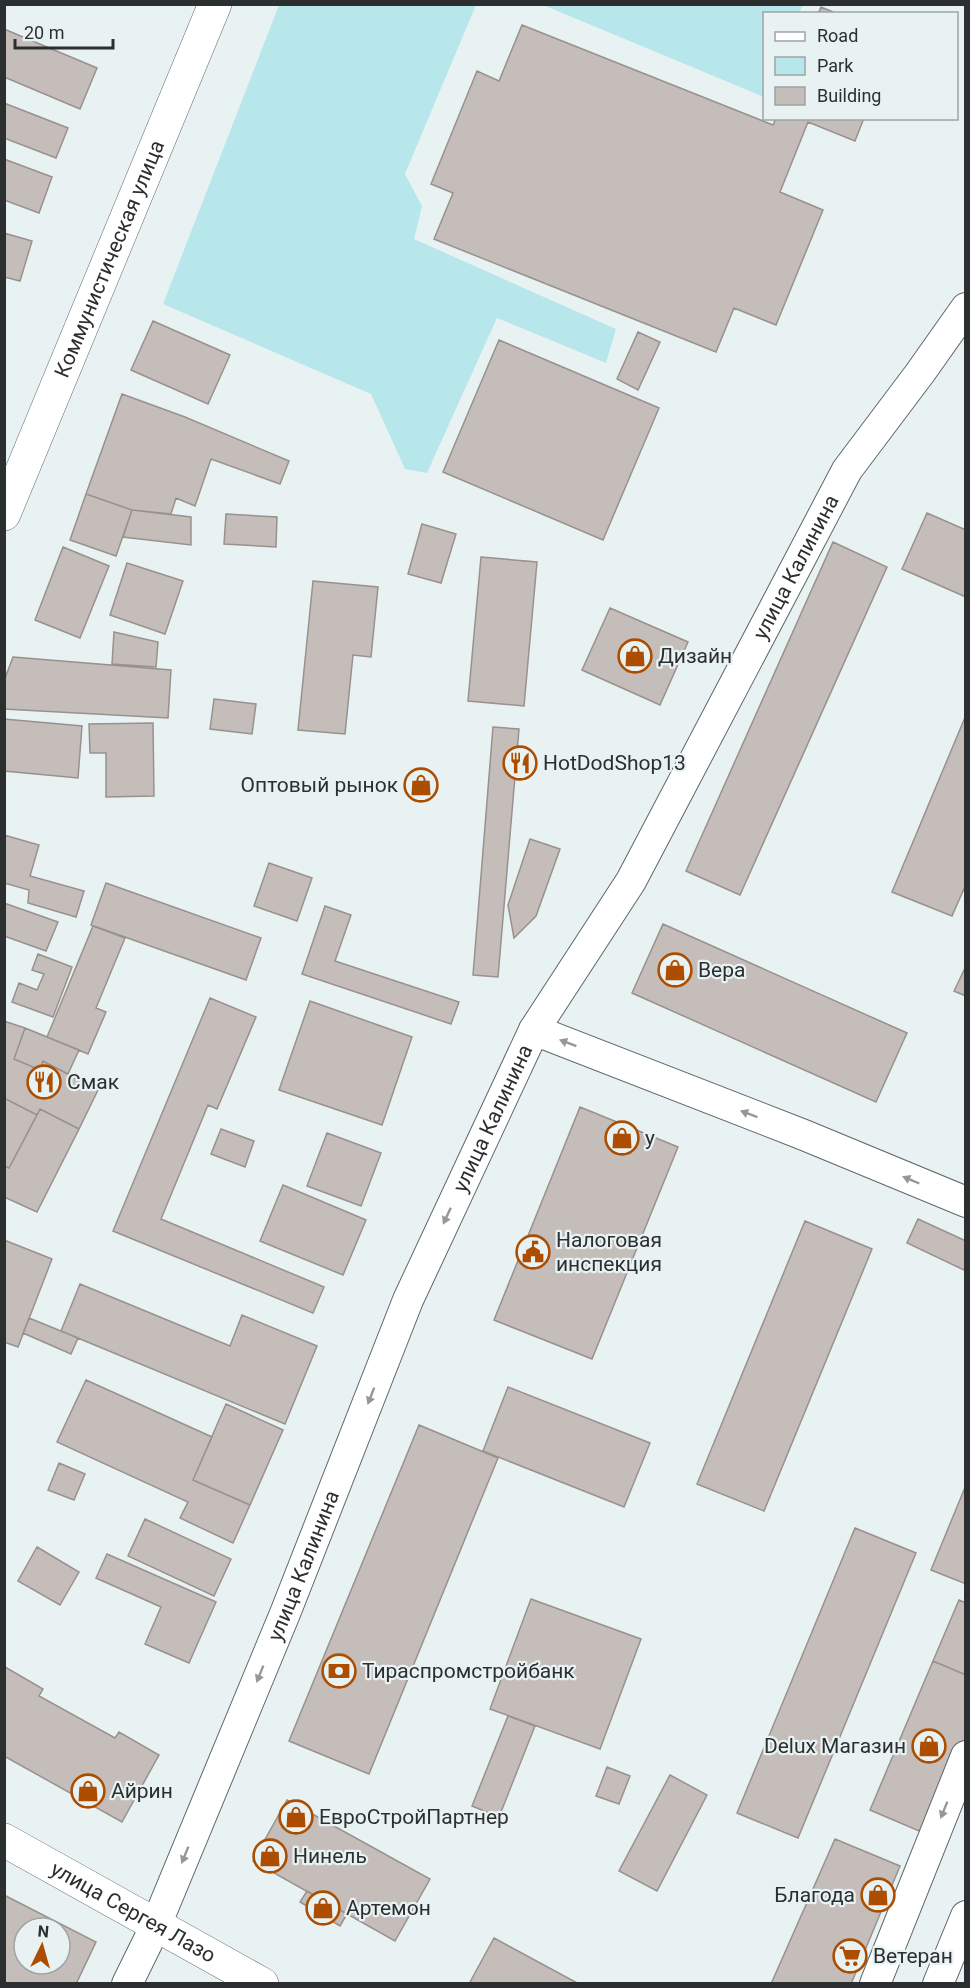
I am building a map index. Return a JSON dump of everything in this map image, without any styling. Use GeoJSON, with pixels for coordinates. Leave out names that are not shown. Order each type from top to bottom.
{"type":"FeatureCollection","features":[{"type":"Feature","properties":{"kind":"main road","name":"Коммунистическая улица"},"geometry":{"type":"LineString","coordinates":[[4,514],[215,4]]}},
{"type":"Feature","properties":{"kind":"main road","name":"улица Сергея Лазо"},"geometry":{"type":"LineString","coordinates":[[4,1840],[262,1983]]}},
{"type":"Feature","properties":{"kind":"street","name":"улица Калинина"},"geometry":{"type":"LineString","coordinates":[[127,1983],[156,1925],[286,1611],[408,1300],[534,1030],[631,880],[846,470],[966,308]]}},
{"type":"Feature","properties":{"kind":"street"},"geometry":{"type":"LineString","coordinates":[[534,1030],[804,1135],[966,1202]]}},
{"type":"Feature","properties":{"kind":"street"},"geometry":{"type":"LineString","coordinates":[[875,1983],[966,1756]]}},
{"type":"Feature","properties":{"kind":"street"},"geometry":{"type":"LineString","coordinates":[[938,1983],[966,1916]]}},
{"type":"Feature","properties":{"kind":"green space"},"geometry":{"type":"Polygon","coordinates":[[[279,5],[476,5],[405,174],[422,206],[414,239],[616,329],[606,363],[497,318],[427,473],[405,469],[371,394],[163,304],[279,5]]]}},
{"type":"Feature","properties":{"kind":"green space"},"geometry":{"type":"Polygon","coordinates":[[[543,5],[803,5],[800,12],[763,12],[763,97],[543,5]]]}},
{"type":"Feature","properties":{"kind":"building"},"geometry":{"type":"Polygon","coordinates":[[[821,7],[833,12],[819,12],[821,7]]]}},
{"type":"Feature","properties":{"kind":"building"},"geometry":{"type":"Polygon","coordinates":[[[522,25],[773,125],[775,120],[863,120],[855,141],[808,122],[780,192],[823,210],[776,325],[734,308],[716,352],[434,239],[453,193],[431,184],[477,71],[499,81],[522,25]]]}},
{"type":"Feature","properties":{"kind":"building"},"geometry":{"type":"Polygon","coordinates":[[[4,29],[97,68],[80,109],[4,77],[4,29]]]}},
{"type":"Feature","properties":{"kind":"building"},"geometry":{"type":"Polygon","coordinates":[[[4,103],[68,128],[56,158],[4,138],[4,103]]]}},
{"type":"Feature","properties":{"kind":"building"},"geometry":{"type":"Polygon","coordinates":[[[4,159],[52,177],[39,213],[4,200],[4,159]]]}},
{"type":"Feature","properties":{"kind":"building"},"geometry":{"type":"Polygon","coordinates":[[[4,233],[32,241],[20,281],[4,277],[4,233]]]}},
{"type":"Feature","properties":{"kind":"building"},"geometry":{"type":"Polygon","coordinates":[[[153,321],[230,355],[208,404],[131,370],[153,321]]]}},
{"type":"Feature","properties":{"kind":"building"},"geometry":{"type":"Polygon","coordinates":[[[638,332],[660,342],[638,390],[617,379],[638,332]]]}},
{"type":"Feature","properties":{"kind":"building"},"geometry":{"type":"Polygon","coordinates":[[[499,340],[659,408],[603,540],[443,472],[499,340]]]}},
{"type":"Feature","properties":{"kind":"building"},"geometry":{"type":"Polygon","coordinates":[[[122,394],[185,417],[289,461],[280,484],[211,459],[195,506],[176,498],[171,514],[132,510],[86,494],[122,394]]]}},
{"type":"Feature","properties":{"kind":"building"},"geometry":{"type":"Polygon","coordinates":[[[86,494],[132,510],[116,556],[70,540],[86,494]]]}},
{"type":"Feature","properties":{"kind":"building"},"geometry":{"type":"Polygon","coordinates":[[[132,510],[191,517],[191,545],[123,537],[132,510]]]}},
{"type":"Feature","properties":{"kind":"building"},"geometry":{"type":"Polygon","coordinates":[[[927,513],[966,530],[966,597],[902,569],[927,513]]]}},
{"type":"Feature","properties":{"kind":"building"},"geometry":{"type":"Polygon","coordinates":[[[226,514],[277,517],[276,547],[224,544],[226,514]]]}},
{"type":"Feature","properties":{"kind":"building"},"geometry":{"type":"Polygon","coordinates":[[[422,524],[456,534],[441,583],[408,574],[422,524]]]}},
{"type":"Feature","properties":{"kind":"building"},"geometry":{"type":"Polygon","coordinates":[[[833,542],[887,567],[740,895],[686,871],[833,542]]]}},
{"type":"Feature","properties":{"kind":"building"},"geometry":{"type":"Polygon","coordinates":[[[63,547],[109,566],[80,638],[35,620],[63,547]]]}},
{"type":"Feature","properties":{"kind":"building"},"geometry":{"type":"Polygon","coordinates":[[[481,557],[537,562],[524,706],[468,701],[481,557]]]}},
{"type":"Feature","properties":{"kind":"building"},"geometry":{"type":"Polygon","coordinates":[[[127,563],[183,581],[165,634],[110,615],[127,563]]]}},
{"type":"Feature","properties":{"kind":"building"},"geometry":{"type":"Polygon","coordinates":[[[313,581],[378,587],[371,657],[353,655],[345,734],[298,730],[313,581]]]}},
{"type":"Feature","properties":{"kind":"building","name":"Дизайн"},"geometry":{"type":"Polygon","coordinates":[[[610,608],[688,642],[660,705],[582,670],[610,608]]]}},
{"type":"Feature","properties":{"kind":"building"},"geometry":{"type":"Polygon","coordinates":[[[114,632],[158,642],[156,667],[112,664],[114,632]]]}},
{"type":"Feature","properties":{"kind":"building"},"geometry":{"type":"Polygon","coordinates":[[[13,657],[171,670],[168,718],[4,709],[4,681],[13,657]]]}},
{"type":"Feature","properties":{"kind":"building"},"geometry":{"type":"Polygon","coordinates":[[[214,699],[256,704],[252,734],[210,729],[214,699]]]}},
{"type":"Feature","properties":{"kind":"building"},"geometry":{"type":"Polygon","coordinates":[[[966,715],[966,884],[952,916],[892,892],[966,715]]]}},
{"type":"Feature","properties":{"kind":"building"},"geometry":{"type":"Polygon","coordinates":[[[4,719],[82,726],[78,778],[4,771],[4,719]]]}},
{"type":"Feature","properties":{"kind":"building"},"geometry":{"type":"Polygon","coordinates":[[[153,723],[154,796],[106,797],[106,753],[90,753],[89,724],[153,723]]]}},
{"type":"Feature","properties":{"kind":"building"},"geometry":{"type":"Polygon","coordinates":[[[493,727],[519,729],[498,977],[473,975],[493,727]]]}},
{"type":"Feature","properties":{"kind":"building"},"geometry":{"type":"Polygon","coordinates":[[[4,835],[39,845],[30,876],[84,891],[76,917],[28,903],[29,890],[4,883],[4,835]]]}},
{"type":"Feature","properties":{"kind":"building"},"geometry":{"type":"Polygon","coordinates":[[[530,839],[560,849],[536,916],[514,938],[508,905],[530,839]]]}},
{"type":"Feature","properties":{"kind":"building"},"geometry":{"type":"Polygon","coordinates":[[[269,863],[312,878],[297,921],[254,906],[269,863]]]}},
{"type":"Feature","properties":{"kind":"building"},"geometry":{"type":"Polygon","coordinates":[[[106,883],[261,938],[246,980],[91,925],[106,883]]]}},
{"type":"Feature","properties":{"kind":"building"},"geometry":{"type":"Polygon","coordinates":[[[4,903],[58,922],[46,951],[4,936],[4,903]]]}},
{"type":"Feature","properties":{"kind":"building"},"geometry":{"type":"Polygon","coordinates":[[[325,906],[351,915],[335,961],[459,1002],[451,1024],[302,974],[325,906]]]}},
{"type":"Feature","properties":{"kind":"building"},"geometry":{"type":"Polygon","coordinates":[[[663,924],[907,1033],[876,1102],[632,993],[663,924]]]}},
{"type":"Feature","properties":{"kind":"building"},"geometry":{"type":"Polygon","coordinates":[[[93,926],[125,938],[96,1008],[106,1012],[88,1054],[47,1037],[93,926]]]}},
{"type":"Feature","properties":{"kind":"building"},"geometry":{"type":"Polygon","coordinates":[[[38,954],[72,967],[53,1017],[12,1002],[19,983],[37,990],[44,974],[32,970],[38,954]]]}},
{"type":"Feature","properties":{"kind":"building"},"geometry":{"type":"Polygon","coordinates":[[[966,966],[966,996],[954,991],[966,966]]]}},
{"type":"Feature","properties":{"kind":"building"},"geometry":{"type":"Polygon","coordinates":[[[210,998],[256,1017],[217,1109],[208,1105],[161,1219],[324,1287],[313,1313],[113,1231],[210,998]]]}},
{"type":"Feature","properties":{"kind":"building"},"geometry":{"type":"Polygon","coordinates":[[[310,1001],[412,1037],[382,1125],[279,1090],[310,1001]]]}},
{"type":"Feature","properties":{"kind":"building","name":"Смак"},"geometry":{"type":"Polygon","coordinates":[[[4,1021],[25,1028],[14,1059],[40,1070],[43,1061],[98,1090],[79,1129],[40,1109],[37,1115],[4,1098],[4,1021]]]}},
{"type":"Feature","properties":{"kind":"building"},"geometry":{"type":"Polygon","coordinates":[[[25,1028],[79,1050],[68,1074],[43,1061],[40,1070],[14,1059],[25,1028]]]}},
{"type":"Feature","properties":{"kind":"building"},"geometry":{"type":"Polygon","coordinates":[[[4,1098],[37,1115],[9,1168],[4,1166],[4,1098]]]}},
{"type":"Feature","properties":{"kind":"building"},"geometry":{"type":"Polygon","coordinates":[[[580,1107],[678,1147],[592,1359],[494,1320],[580,1107]]]}},
{"type":"Feature","properties":{"kind":"building"},"geometry":{"type":"Polygon","coordinates":[[[40,1109],[79,1129],[37,1212],[4,1197],[4,1166],[9,1168],[40,1109]]]}},
{"type":"Feature","properties":{"kind":"building"},"geometry":{"type":"Polygon","coordinates":[[[221,1129],[254,1141],[245,1167],[211,1154],[221,1129]]]}},
{"type":"Feature","properties":{"kind":"building"},"geometry":{"type":"Polygon","coordinates":[[[327,1133],[381,1153],[361,1206],[307,1186],[327,1133]]]}},
{"type":"Feature","properties":{"kind":"building"},"geometry":{"type":"Polygon","coordinates":[[[283,1185],[366,1220],[343,1275],[260,1241],[283,1185]]]}},
{"type":"Feature","properties":{"kind":"building"},"geometry":{"type":"Polygon","coordinates":[[[918,1219],[966,1241],[966,1271],[907,1243],[918,1219]]]}},
{"type":"Feature","properties":{"kind":"building"},"geometry":{"type":"Polygon","coordinates":[[[805,1221],[872,1249],[764,1511],[697,1484],[805,1221]]]}},
{"type":"Feature","properties":{"kind":"building"},"geometry":{"type":"Polygon","coordinates":[[[4,1240],[52,1259],[18,1347],[4,1342],[4,1240]]]}},
{"type":"Feature","properties":{"kind":"building"},"geometry":{"type":"Polygon","coordinates":[[[80,1284],[230,1346],[242,1315],[317,1346],[285,1424],[61,1331],[80,1284]]]}},
{"type":"Feature","properties":{"kind":"building"},"geometry":{"type":"Polygon","coordinates":[[[29,1318],[78,1338],[71,1354],[23,1333],[29,1318]]]}},
{"type":"Feature","properties":{"kind":"building"},"geometry":{"type":"Polygon","coordinates":[[[86,1380],[212,1437],[193,1480],[250,1505],[233,1543],[180,1518],[188,1502],[57,1442],[86,1380]]]}},
{"type":"Feature","properties":{"kind":"building"},"geometry":{"type":"Polygon","coordinates":[[[508,1387],[650,1443],[624,1507],[483,1451],[508,1387]]]}},
{"type":"Feature","properties":{"kind":"building"},"geometry":{"type":"Polygon","coordinates":[[[226,1404],[283,1430],[250,1505],[193,1480],[226,1404]]]}},
{"type":"Feature","properties":{"kind":"building"},"geometry":{"type":"Polygon","coordinates":[[[419,1425],[498,1458],[369,1774],[289,1741],[419,1425]]]}},
{"type":"Feature","properties":{"kind":"building"},"geometry":{"type":"Polygon","coordinates":[[[59,1463],[85,1474],[74,1500],[48,1490],[59,1463]]]}},
{"type":"Feature","properties":{"kind":"building"},"geometry":{"type":"Polygon","coordinates":[[[966,1485],[966,1584],[931,1570],[966,1485]]]}},
{"type":"Feature","properties":{"kind":"building"},"geometry":{"type":"Polygon","coordinates":[[[145,1519],[231,1559],[214,1596],[128,1556],[145,1519]]]}},
{"type":"Feature","properties":{"kind":"building"},"geometry":{"type":"Polygon","coordinates":[[[855,1528],[916,1553],[798,1838],[737,1813],[855,1528]]]}},
{"type":"Feature","properties":{"kind":"building"},"geometry":{"type":"Polygon","coordinates":[[[37,1547],[79,1572],[60,1605],[18,1581],[37,1547]]]}},
{"type":"Feature","properties":{"kind":"building"},"geometry":{"type":"Polygon","coordinates":[[[107,1554],[216,1602],[189,1663],[145,1644],[161,1607],[96,1578],[107,1554]]]}},
{"type":"Feature","properties":{"kind":"building"},"geometry":{"type":"Polygon","coordinates":[[[531,1599],[641,1639],[600,1749],[490,1709],[531,1599]]]}},
{"type":"Feature","properties":{"kind":"building"},"geometry":{"type":"Polygon","coordinates":[[[959,1600],[966,1603],[966,1675],[933,1661],[959,1600]]]}},
{"type":"Feature","properties":{"kind":"building","name":"Delux Магазин"},"geometry":{"type":"Polygon","coordinates":[[[933,1661],[966,1675],[966,1738],[932,1823],[919,1831],[870,1810],[933,1661]]]}},
{"type":"Feature","properties":{"kind":"building"},"geometry":{"type":"Polygon","coordinates":[[[5,1667],[43,1689],[39,1696],[115,1738],[119,1732],[159,1755],[122,1822],[4,1756],[5,1667]]]}},
{"type":"Feature","properties":{"kind":"building"},"geometry":{"type":"Polygon","coordinates":[[[508,1716],[535,1726],[499,1817],[472,1806],[508,1716]]]}},
{"type":"Feature","properties":{"kind":"building"},"geometry":{"type":"Polygon","coordinates":[[[607,1767],[630,1776],[619,1804],[596,1796],[607,1767]]]}},
{"type":"Feature","properties":{"kind":"building"},"geometry":{"type":"Polygon","coordinates":[[[670,1775],[707,1795],[657,1891],[619,1871],[670,1775]]]}},
{"type":"Feature","properties":{"kind":"building"},"geometry":{"type":"Polygon","coordinates":[[[287,1800],[430,1879],[395,1941],[253,1861],[287,1800]]]}},
{"type":"Feature","properties":{"kind":"building"},"geometry":{"type":"Polygon","coordinates":[[[835,1839],[900,1866],[851,1984],[771,1984],[835,1839]]]}},
{"type":"Feature","properties":{"kind":"building","name":"Артемон"},"geometry":{"type":"Polygon","coordinates":[[[307,1891],[347,1914],[340,1926],[300,1902],[307,1891]]]}},
{"type":"Feature","properties":{"kind":"building"},"geometry":{"type":"Polygon","coordinates":[[[4,1895],[45,1916],[12,1916],[12,1976],[72,1976],[72,1930],[96,1942],[76,1984],[4,1984],[4,1895]]]}},
{"type":"Feature","properties":{"kind":"building"},"geometry":{"type":"Polygon","coordinates":[[[494,1938],[579,1984],[469,1984],[494,1938]]]}},
{"type":"Feature","properties":{"kind":"place","name":"Дизайн"},"geometry":{"type":"Point","coordinates":[635,656]}},
{"type":"Feature","properties":{"kind":"place","name":"HotDodShop13"},"geometry":{"type":"Point","coordinates":[520,763]}},
{"type":"Feature","properties":{"kind":"place","name":"Оптовый рынок"},"geometry":{"type":"Point","coordinates":[421,785]}},
{"type":"Feature","properties":{"kind":"place","name":"Вера"},"geometry":{"type":"Point","coordinates":[675,970]}},
{"type":"Feature","properties":{"kind":"place","name":"Смак"},"geometry":{"type":"Point","coordinates":[44,1082]}},
{"type":"Feature","properties":{"kind":"place","name":"y"},"geometry":{"type":"Point","coordinates":[622,1138]}},
{"type":"Feature","properties":{"kind":"place","name":"Налоговая инспекция"},"geometry":{"type":"Point","coordinates":[533,1252]}},
{"type":"Feature","properties":{"kind":"place","name":"Тираспромстройбанк"},"geometry":{"type":"Point","coordinates":[339,1671]}},
{"type":"Feature","properties":{"kind":"place","name":"Delux Магазин"},"geometry":{"type":"Point","coordinates":[929,1746]}},
{"type":"Feature","properties":{"kind":"place","name":"Айрин"},"geometry":{"type":"Point","coordinates":[88,1791]}},
{"type":"Feature","properties":{"kind":"place","name":"ЕвроСтройПартнер"},"geometry":{"type":"Point","coordinates":[296,1817]}},
{"type":"Feature","properties":{"kind":"place","name":"Нинель"},"geometry":{"type":"Point","coordinates":[270,1856]}},
{"type":"Feature","properties":{"kind":"place","name":"Благода"},"geometry":{"type":"Point","coordinates":[878,1895]}},
{"type":"Feature","properties":{"kind":"place","name":"Артемон"},"geometry":{"type":"Point","coordinates":[323,1908]}},
{"type":"Feature","properties":{"kind":"place","name":"Ветеран"},"geometry":{"type":"Point","coordinates":[850,1956]}}]}
